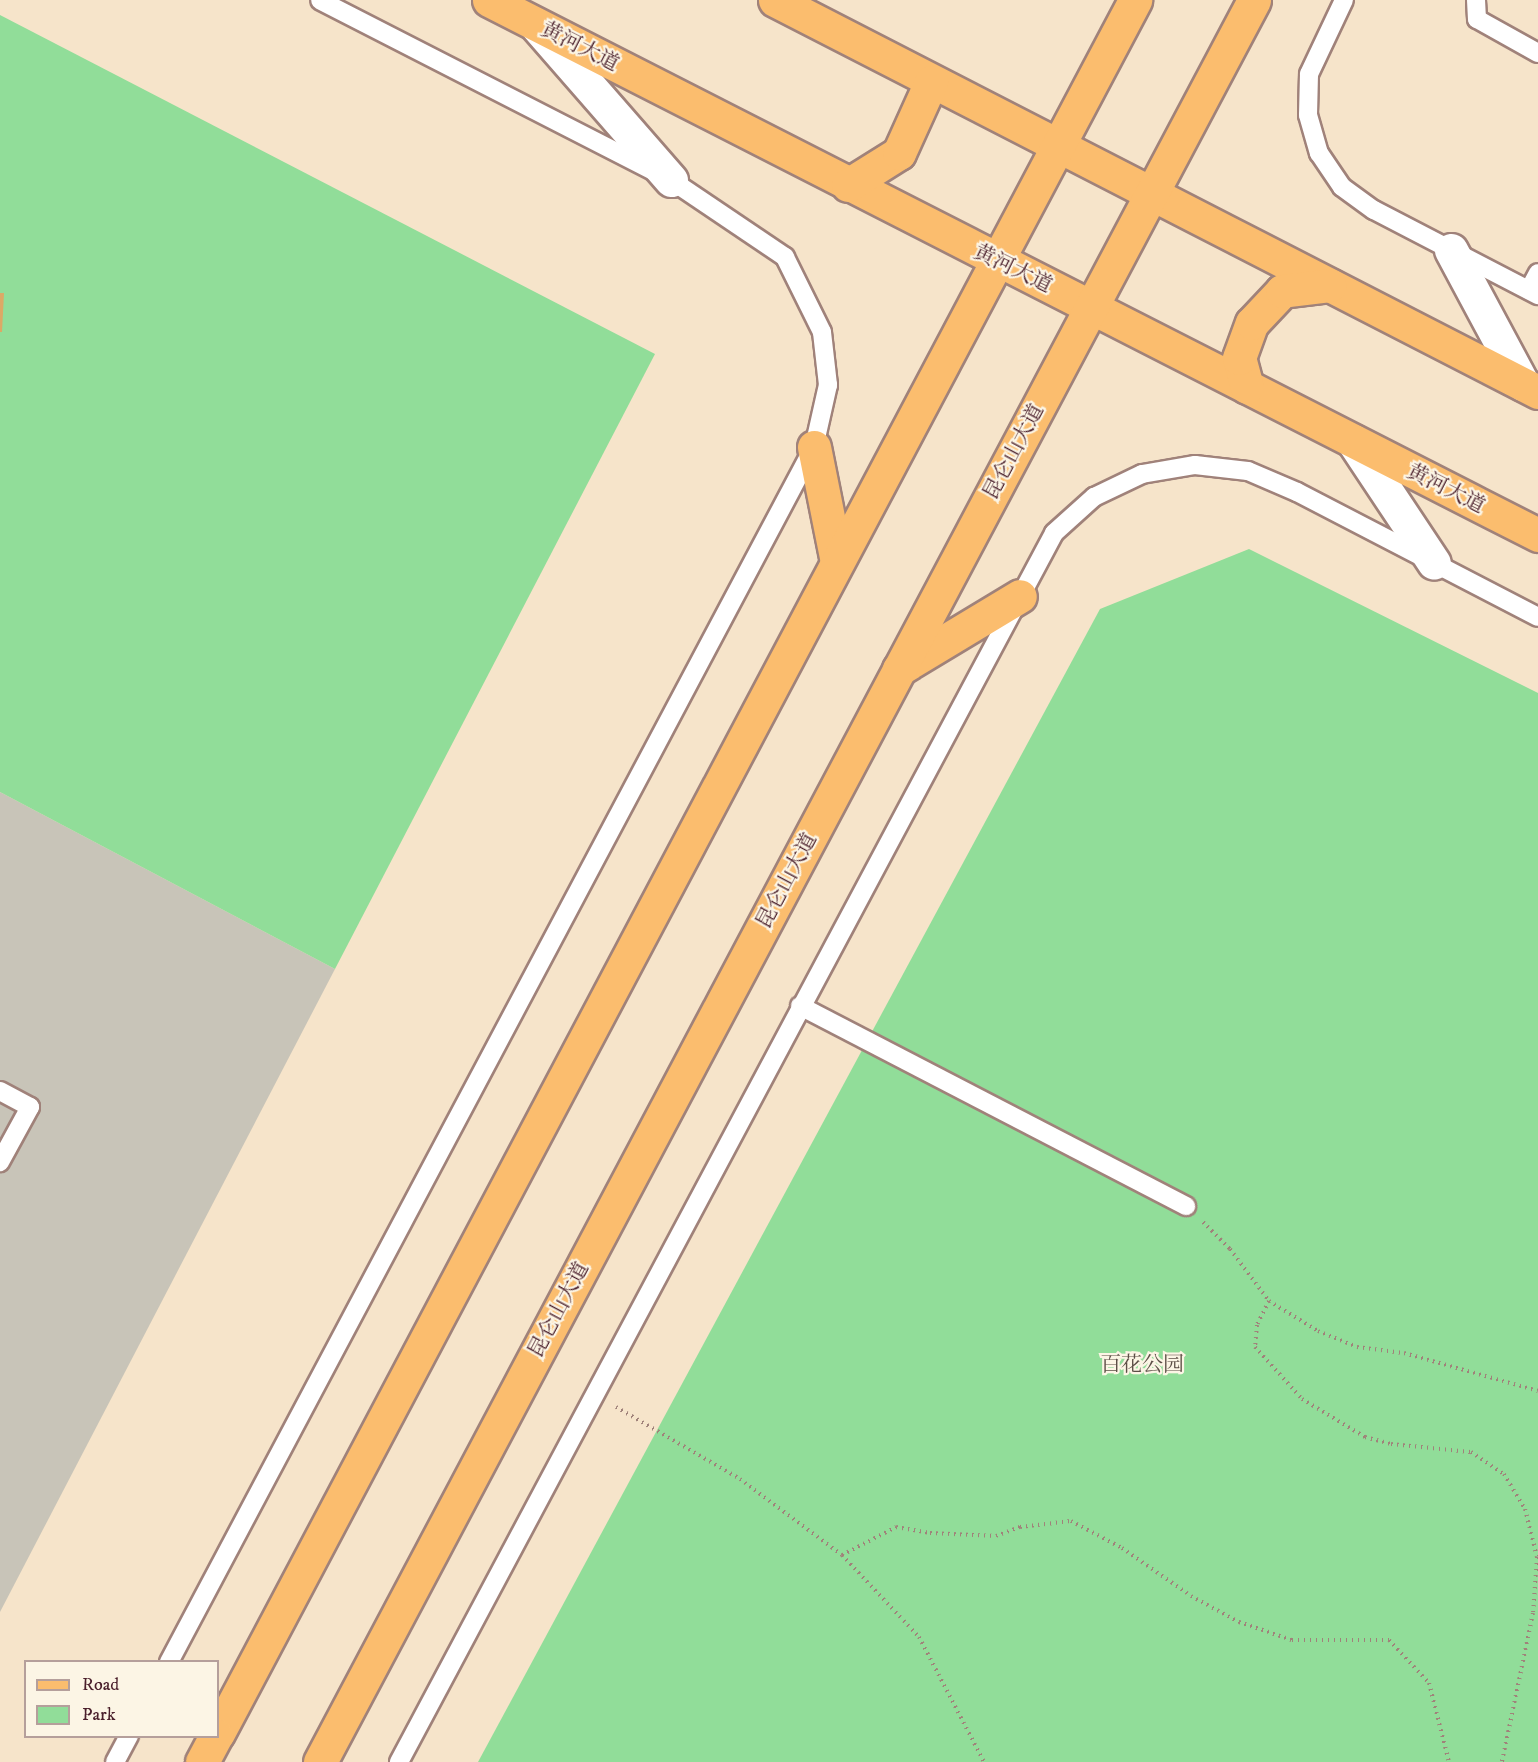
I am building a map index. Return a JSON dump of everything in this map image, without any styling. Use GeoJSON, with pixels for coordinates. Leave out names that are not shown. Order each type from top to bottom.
{"type":"FeatureCollection","features":[{"type":"Feature","properties":{"kind":"main road","name":"黄河大道"},"geometry":{"type":"LineString","coordinates":[[489,0],[1538,536]]}},
{"type":"Feature","properties":{"kind":"main road"},"geometry":{"type":"LineString","coordinates":[[219,1731],[1135,0]]}},
{"type":"Feature","properties":{"kind":"main road","name":"昆仑山大道"},"geometry":{"type":"LineString","coordinates":[[320,1762],[1254,0]]}},
{"type":"Feature","properties":{"kind":"main road"},"geometry":{"type":"LineString","coordinates":[[786,3],[931,82],[1530,388]]}},
{"type":"Feature","properties":{"kind":"main road"},"geometry":{"type":"LineString","coordinates":[[848,185],[899,153],[931,82]]}},
{"type":"Feature","properties":{"kind":"main road"},"geometry":{"type":"LineString","coordinates":[[1247,387],[1239,358],[1252,323],[1282,291],[1330,285]]}},
{"type":"Feature","properties":{"kind":"main road"},"geometry":{"type":"LineString","coordinates":[[814,447],[837,562]]}},
{"type":"Feature","properties":{"kind":"main road"},"geometry":{"type":"LineString","coordinates":[[900,669],[1020,596]]}},
{"type":"Feature","properties":{"kind":"main road"},"geometry":{"type":"LineString","coordinates":[[202,1762],[215,1738]]}},
{"type":"Feature","properties":{"kind":"street"},"geometry":{"type":"LineString","coordinates":[[535,24],[671,180]]}},
{"type":"Feature","properties":{"kind":"street"},"geometry":{"type":"LineString","coordinates":[[1451,250],[1530,388]]}},
{"type":"Feature","properties":{"kind":"street"},"geometry":{"type":"LineString","coordinates":[[1353,441],[1434,563]]}},
{"type":"Feature","properties":{"kind":"lane"},"geometry":{"type":"LineString","coordinates":[[170,1660],[814,447],[828,385],[822,332],[784,257],[671,180],[320,0]]}},
{"type":"Feature","properties":{"kind":"lane"},"geometry":{"type":"LineString","coordinates":[[1344,0],[1310,74],[1308,115],[1318,153],[1342,186],[1374,210],[1533,292],[1538,273]]}},
{"type":"Feature","properties":{"kind":"lane"},"geometry":{"type":"LineString","coordinates":[[1476,0],[1478,19],[1538,53]]}},
{"type":"Feature","properties":{"kind":"lane"},"geometry":{"type":"LineString","coordinates":[[399,1762],[592,1394],[1054,533],[1094,497],[1142,474],[1195,465],[1248,471],[1298,492],[1538,617]]}},
{"type":"Feature","properties":{"kind":"lane"},"geometry":{"type":"LineString","coordinates":[[800,1006],[1186,1206]]}},
{"type":"Feature","properties":{"kind":"lane"},"geometry":{"type":"LineString","coordinates":[[0,1091],[30,1107],[0,1162]]}},
{"type":"Feature","properties":{"kind":"lane"},"geometry":{"type":"LineString","coordinates":[[115,1762],[128,1738]]}},
{"type":"Feature","properties":{"kind":"path"},"geometry":{"type":"LineString","coordinates":[[1186,1206],[1230,1249],[1269,1302],[1318,1331],[1358,1347],[1404,1353],[1538,1391]]}},
{"type":"Feature","properties":{"kind":"path"},"geometry":{"type":"LineString","coordinates":[[1269,1302],[1257,1325],[1255,1347],[1302,1399],[1365,1437],[1392,1444],[1471,1452],[1504,1474],[1525,1509],[1537,1557],[1533,1613],[1502,1762]]}},
{"type":"Feature","properties":{"kind":"path"},"geometry":{"type":"LineString","coordinates":[[592,1394],[740,1479],[842,1555],[919,1636],[984,1762]]}},
{"type":"Feature","properties":{"kind":"path"},"geometry":{"type":"LineString","coordinates":[[842,1555],[896,1527],[930,1533],[996,1536],[1020,1527],[1071,1521],[1239,1622],[1292,1640],[1389,1640],[1428,1683],[1449,1762]]}},
{"type":"Feature","properties":{"kind":"shaded area"},"geometry":{"type":"Polygon","coordinates":[[[0,792],[335,969],[0,1612],[0,792]]]}},
{"type":"Feature","properties":{"kind":"green space"},"geometry":{"type":"Polygon","coordinates":[[[0,15],[655,354],[335,969],[0,792],[0,15]]]}},
{"type":"Feature","properties":{"kind":"green space","name":"百花公园"},"geometry":{"type":"Polygon","coordinates":[[[1249,549],[1538,693],[1538,1762],[478,1762],[1100,609],[1249,549]]]}},
{"type":"Feature","properties":{"kind":"building"},"geometry":{"type":"Polygon","coordinates":[[[0,293],[4,293],[2,332],[0,332],[0,293]]]}}]}
